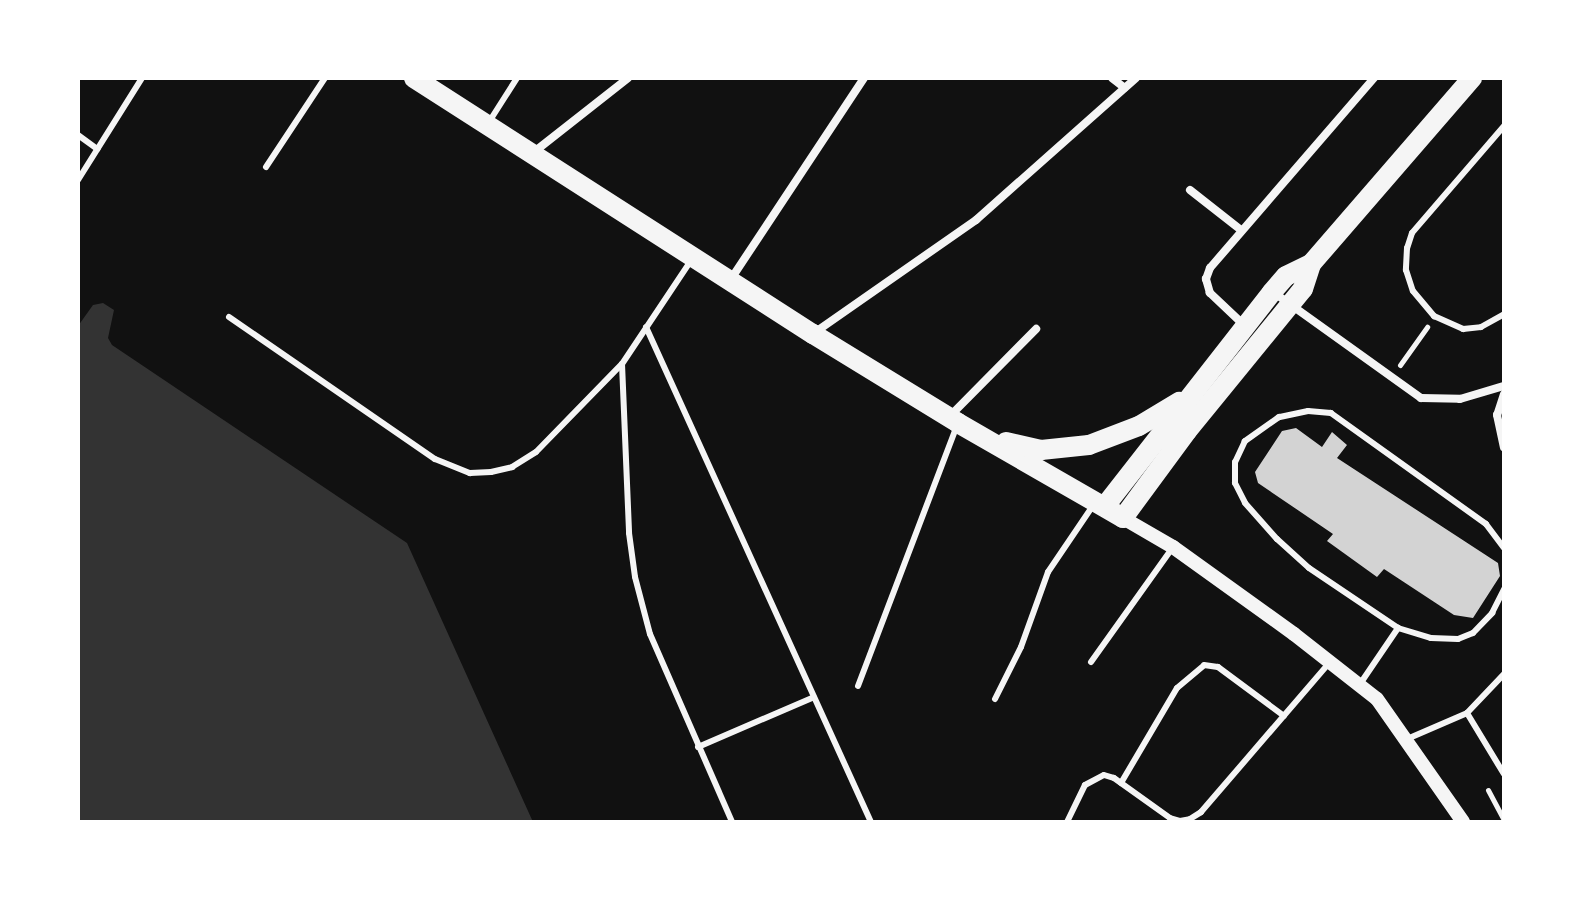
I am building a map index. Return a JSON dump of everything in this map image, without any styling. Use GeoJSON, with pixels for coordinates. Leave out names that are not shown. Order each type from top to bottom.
{"type":"FeatureCollection","features":[{"type":"Feature","properties":{"kind":"main road"},"geometry":{"type":"LineString","coordinates":[[414,78],[530,156],[694,256],[813,334],[953,420],[1123,518],[1260,339],[1303,289],[1311,264],[1472,78]]}},
{"type":"Feature","properties":{"kind":"main road"},"geometry":{"type":"LineString","coordinates":[[1101,503],[1286,276],[1311,264]]}},
{"type":"Feature","properties":{"kind":"main road"},"geometry":{"type":"LineString","coordinates":[[983,437],[1041,450],[1089,445],[1139,426],[1189,396]]}},
{"type":"Feature","properties":{"kind":"street"},"geometry":{"type":"LineString","coordinates":[[530,156],[628,78]]}},
{"type":"Feature","properties":{"kind":"street"},"geometry":{"type":"LineString","coordinates":[[731,280],[864,78]]}},
{"type":"Feature","properties":{"kind":"street"},"geometry":{"type":"LineString","coordinates":[[1112,78],[1125,88]]}},
{"type":"Feature","properties":{"kind":"street"},"geometry":{"type":"LineString","coordinates":[[813,334],[976,220],[1136,78]]}},
{"type":"Feature","properties":{"kind":"street"},"geometry":{"type":"LineString","coordinates":[[1260,339],[1214,300],[1206,279],[1213,262],[1374,78]]}},
{"type":"Feature","properties":{"kind":"street"},"geometry":{"type":"LineString","coordinates":[[1190,190],[1241,230]]}},
{"type":"Feature","properties":{"kind":"street"},"geometry":{"type":"LineString","coordinates":[[1272,292],[1421,398],[1460,399],[1504,386]]}},
{"type":"Feature","properties":{"kind":"street"},"geometry":{"type":"LineString","coordinates":[[953,420],[1036,329]]}},
{"type":"Feature","properties":{"kind":"street"},"geometry":{"type":"LineString","coordinates":[[1504,394],[1497,415],[1504,447]]}},
{"type":"Feature","properties":{"kind":"street"},"geometry":{"type":"LineString","coordinates":[[1123,518],[1173,547],[1331,661],[1377,699],[1463,822]]}},
{"type":"Feature","properties":{"kind":"lane"},"geometry":{"type":"LineString","coordinates":[[78,180],[142,78]]}},
{"type":"Feature","properties":{"kind":"lane"},"geometry":{"type":"LineString","coordinates":[[266,167],[325,78]]}},
{"type":"Feature","properties":{"kind":"lane"},"geometry":{"type":"LineString","coordinates":[[487,125],[517,78]]}},
{"type":"Feature","properties":{"kind":"lane"},"geometry":{"type":"LineString","coordinates":[[1504,126],[1412,233],[1407,248],[1406,270],[1413,291],[1434,316],[1463,329],[1481,327],[1504,314]]}},
{"type":"Feature","properties":{"kind":"lane"},"geometry":{"type":"LineString","coordinates":[[78,135],[97,149]]}},
{"type":"Feature","properties":{"kind":"lane"},"geometry":{"type":"LineString","coordinates":[[229,317],[435,459],[470,473],[512,467],[536,452],[622,364],[694,256]]}},
{"type":"Feature","properties":{"kind":"lane"},"geometry":{"type":"LineString","coordinates":[[646,327],[871,822]]}},
{"type":"Feature","properties":{"kind":"lane"},"geometry":{"type":"LineString","coordinates":[[622,364],[629,533],[635,577],[650,634],[732,822]]}},
{"type":"Feature","properties":{"kind":"lane"},"geometry":{"type":"LineString","coordinates":[[1504,548],[1486,524],[1331,413],[1308,411],[1279,417],[1245,441],[1235,462],[1235,483],[1245,503],[1309,568],[1398,628],[1431,638],[1458,639],[1473,633],[1492,613],[1504,589]]}},
{"type":"Feature","properties":{"kind":"lane"},"geometry":{"type":"LineString","coordinates":[[858,686],[953,420]]}},
{"type":"Feature","properties":{"kind":"lane"},"geometry":{"type":"LineString","coordinates":[[995,699],[1021,647],[1048,572],[1101,503]]}},
{"type":"Feature","properties":{"kind":"lane"},"geometry":{"type":"LineString","coordinates":[[1091,662],[1173,547]]}},
{"type":"Feature","properties":{"kind":"lane"},"geometry":{"type":"LineString","coordinates":[[1360,684],[1398,628]]}},
{"type":"Feature","properties":{"kind":"lane"},"geometry":{"type":"LineString","coordinates":[[1067,822],[1085,785],[1096,777],[1114,778],[1170,818],[1180,821],[1190,819],[1201,812],[1331,661]]}},
{"type":"Feature","properties":{"kind":"lane"},"geometry":{"type":"LineString","coordinates":[[1121,783],[1177,688],[1204,665],[1218,667],[1284,716]]}},
{"type":"Feature","properties":{"kind":"lane"},"geometry":{"type":"LineString","coordinates":[[1407,739],[1467,713],[1504,674]]}},
{"type":"Feature","properties":{"kind":"lane"},"geometry":{"type":"LineString","coordinates":[[698,747],[814,697]]}},
{"type":"Feature","properties":{"kind":"lane"},"geometry":{"type":"LineString","coordinates":[[1467,713],[1504,774]]}},
{"type":"Feature","properties":{"kind":"path"},"geometry":{"type":"LineString","coordinates":[[1391,378],[1434,316]]}},
{"type":"Feature","properties":{"kind":"path"},"geometry":{"type":"LineString","coordinates":[[1488,790],[1504,820]]}},
{"type":"Feature","properties":{"kind":"shaded area"},"geometry":{"type":"Polygon","coordinates":[[[103,303],[114,310],[108,338],[112,345],[407,543],[533,822],[78,822],[78,326],[93,305],[103,303]]]}},
{"type":"Feature","properties":{"kind":"building"},"geometry":{"type":"Polygon","coordinates":[[[1296,428],[1322,447],[1332,432],[1347,445],[1337,458],[1498,563],[1500,576],[1473,618],[1454,615],[1384,569],[1377,577],[1327,541],[1333,534],[1258,483],[1255,472],[1282,431],[1296,428]]]}}]}
